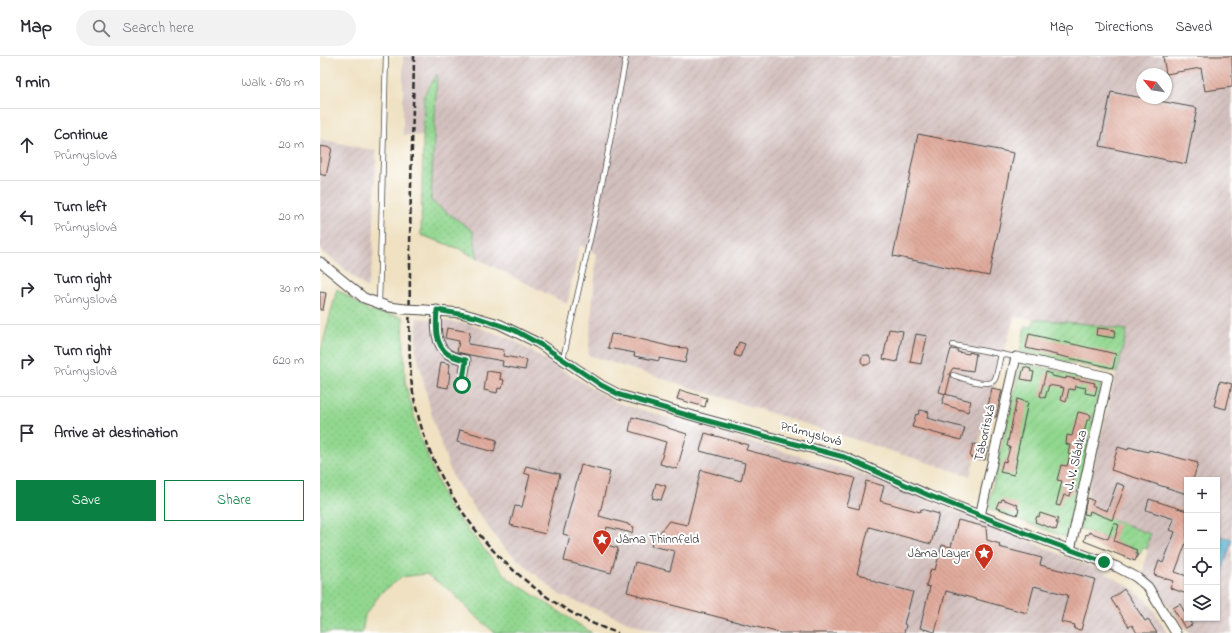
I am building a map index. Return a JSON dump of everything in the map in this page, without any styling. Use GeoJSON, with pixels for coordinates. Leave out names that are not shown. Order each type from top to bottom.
{"type":"FeatureCollection","features":[{"type":"Feature","properties":{"kind":"street","name":"Průmyslová"},"geometry":{"type":"LineString","coordinates":[[320,262],[364,298],[379,304],[393,308],[437,310],[469,315],[499,324],[529,338],[606,388],[620,395],[697,418],[844,457],[928,495],[1117,568],[1140,580],[1151,592],[1176,633]]}},
{"type":"Feature","properties":{"kind":"street"},"geometry":{"type":"LineString","coordinates":[[437,310],[436,333],[441,348],[449,355],[466,360],[462,385]]}},
{"type":"Feature","properties":{"kind":"street","name":"J. V. Sládka"},"geometry":{"type":"LineString","coordinates":[[1016,357],[1108,377],[1070,550]]}},
{"type":"Feature","properties":{"kind":"street","name":"Táboritská"},"geometry":{"type":"LineString","coordinates":[[980,516],[1016,357]]}},
{"type":"Feature","properties":{"kind":"lane"},"geometry":{"type":"LineString","coordinates":[[379,304],[386,56]]}},
{"type":"Feature","properties":{"kind":"lane"},"geometry":{"type":"LineString","coordinates":[[563,359],[598,204],[626,57],[621,56]]}},
{"type":"Feature","properties":{"kind":"lane"},"geometry":{"type":"LineString","coordinates":[[953,345],[1016,357]]}},
{"type":"Feature","properties":{"kind":"lane"},"geometry":{"type":"LineString","coordinates":[[953,375],[985,384],[990,383],[994,380],[1001,354]]}},
{"type":"Feature","properties":{"kind":"shaded area"},"geometry":{"type":"Polygon","coordinates":[[[403,56],[424,56],[423,136],[403,135],[403,56]]]}},
{"type":"Feature","properties":{"kind":"shaded area"},"geometry":{"type":"Polygon","coordinates":[[[424,56],[1232,56],[1232,633],[1189,633],[1143,573],[1150,534],[1084,509],[1126,330],[1014,317],[970,476],[588,355],[597,254],[580,245],[567,304],[478,259],[473,231],[431,201],[437,75],[424,94],[424,56]]]}},
{"type":"Feature","properties":{"kind":"shaded area"},"geometry":{"type":"Polygon","coordinates":[[[320,139],[376,151],[373,259],[367,288],[320,250],[320,139]]]}},
{"type":"Feature","properties":{"kind":"shaded area"},"geometry":{"type":"Polygon","coordinates":[[[417,318],[469,324],[511,339],[615,402],[874,478],[1104,572],[1128,586],[1148,601],[1167,633],[666,633],[644,628],[560,595],[502,546],[453,478],[433,420],[416,351],[417,318]]]}},
{"type":"Feature","properties":{"kind":"green space"},"geometry":{"type":"Polygon","coordinates":[[[437,74],[431,201],[473,231],[478,259],[460,249],[421,235],[424,95],[437,74]]]}},
{"type":"Feature","properties":{"kind":"green space"},"geometry":{"type":"Polygon","coordinates":[[[337,289],[369,311],[403,317],[405,382],[419,435],[447,505],[509,579],[592,633],[495,633],[472,613],[451,591],[426,574],[402,577],[381,593],[365,615],[362,633],[321,633],[320,354],[337,289]]]}},
{"type":"Feature","properties":{"kind":"green space"},"geometry":{"type":"Polygon","coordinates":[[[1034,319],[1087,324],[1127,330],[1117,373],[1020,351],[1025,326],[1032,327],[1034,319]]]}},
{"type":"Feature","properties":{"kind":"green space"},"geometry":{"type":"Polygon","coordinates":[[[1021,363],[1097,380],[1101,384],[1069,533],[1065,537],[988,507],[1021,363]]]}},
{"type":"Feature","properties":{"kind":"green space"},"geometry":{"type":"Polygon","coordinates":[[[1090,511],[1150,534],[1147,549],[1142,548],[1140,554],[1136,553],[1137,550],[1079,528],[1083,513],[1089,515],[1090,511]]]}},
{"type":"Feature","properties":{"kind":"water"},"geometry":{"type":"Polygon","coordinates":[[[1220,536],[1232,539],[1220,577],[1220,536]]]}},
{"type":"Feature","properties":{"kind":"building"},"geometry":{"type":"Polygon","coordinates":[[[1163,56],[1232,56],[1232,87],[1205,91],[1201,68],[1172,73],[1172,68],[1165,68],[1163,56]]]}},
{"type":"Feature","properties":{"kind":"building"},"geometry":{"type":"Polygon","coordinates":[[[1111,92],[1136,97],[1136,104],[1172,103],[1197,108],[1186,164],[1100,146],[1111,92]]]}},
{"type":"Feature","properties":{"kind":"building"},"geometry":{"type":"Polygon","coordinates":[[[918,134],[1014,153],[989,276],[893,256],[918,134]]]}},
{"type":"Feature","properties":{"kind":"building"},"geometry":{"type":"Polygon","coordinates":[[[320,146],[332,148],[326,176],[320,174],[320,146]]]}},
{"type":"Feature","properties":{"kind":"building"},"geometry":{"type":"Polygon","coordinates":[[[320,292],[326,293],[323,310],[320,310],[320,292]]]}},
{"type":"Feature","properties":{"kind":"building"},"geometry":{"type":"Polygon","coordinates":[[[447,328],[470,332],[468,344],[504,350],[503,356],[527,360],[525,370],[502,366],[503,361],[457,352],[459,341],[445,338],[447,328]]]}},
{"type":"Feature","properties":{"kind":"building"},"geometry":{"type":"Polygon","coordinates":[[[1097,328],[1115,330],[1114,338],[1096,335],[1097,328]]]}},
{"type":"Feature","properties":{"kind":"building"},"geometry":{"type":"Polygon","coordinates":[[[889,329],[903,331],[897,362],[883,359],[889,329]]]}},
{"type":"Feature","properties":{"kind":"building"},"geometry":{"type":"Polygon","coordinates":[[[611,334],[628,336],[672,347],[687,348],[685,363],[659,358],[659,361],[634,356],[635,353],[608,348],[611,334]]]}},
{"type":"Feature","properties":{"kind":"building"},"geometry":{"type":"Polygon","coordinates":[[[916,334],[927,336],[921,364],[910,362],[916,334]]]}},
{"type":"Feature","properties":{"kind":"building"},"geometry":{"type":"Polygon","coordinates":[[[1029,334],[1116,354],[1113,368],[1026,348],[1029,334]]]}},
{"type":"Feature","properties":{"kind":"building"},"geometry":{"type":"Polygon","coordinates":[[[739,342],[745,344],[740,357],[734,355],[739,342]]]}},
{"type":"Feature","properties":{"kind":"building"},"geometry":{"type":"Polygon","coordinates":[[[951,349],[958,350],[957,352],[969,354],[969,352],[976,354],[973,371],[953,368],[949,374],[950,378],[946,394],[939,392],[951,349]]]}},
{"type":"Feature","properties":{"kind":"building"},"geometry":{"type":"Polygon","coordinates":[[[864,355],[868,355],[870,356],[870,364],[864,365],[861,362],[861,358],[864,355]]]}},
{"type":"Feature","properties":{"kind":"building"},"geometry":{"type":"Polygon","coordinates":[[[441,362],[450,364],[448,373],[450,373],[448,388],[437,386],[441,362]]]}},
{"type":"Feature","properties":{"kind":"building"},"geometry":{"type":"Polygon","coordinates":[[[1024,367],[1031,369],[1030,371],[1034,372],[1032,381],[1021,379],[1024,367]]]}},
{"type":"Feature","properties":{"kind":"building"},"geometry":{"type":"Polygon","coordinates":[[[487,371],[501,373],[500,379],[504,380],[502,389],[498,388],[497,393],[484,390],[487,371]]]}},
{"type":"Feature","properties":{"kind":"building"},"geometry":{"type":"Polygon","coordinates":[[[1046,372],[1052,374],[1052,376],[1066,379],[1066,377],[1095,383],[1094,386],[1097,386],[1095,395],[1085,393],[1086,388],[1075,386],[1074,390],[1069,389],[1066,402],[1061,400],[1064,388],[1049,385],[1045,398],[1040,396],[1046,372]]]}},
{"type":"Feature","properties":{"kind":"building"},"geometry":{"type":"Polygon","coordinates":[[[1220,381],[1232,384],[1226,409],[1214,406],[1220,381]]]}},
{"type":"Feature","properties":{"kind":"building"},"geometry":{"type":"Polygon","coordinates":[[[992,388],[1002,390],[996,417],[986,415],[992,388]]]}},
{"type":"Feature","properties":{"kind":"building"},"geometry":{"type":"Polygon","coordinates":[[[680,390],[707,398],[705,407],[677,399],[680,390]]]}},
{"type":"Feature","properties":{"kind":"building"},"geometry":{"type":"Polygon","coordinates":[[[945,394],[971,401],[968,412],[942,404],[945,394]]]}},
{"type":"Feature","properties":{"kind":"building"},"geometry":{"type":"Polygon","coordinates":[[[1017,399],[1028,402],[1014,475],[1000,472],[1003,461],[1006,462],[1010,447],[1007,446],[1017,399]]]}},
{"type":"Feature","properties":{"kind":"building"},"geometry":{"type":"Polygon","coordinates":[[[920,410],[929,412],[927,418],[965,428],[961,440],[912,427],[916,414],[918,415],[920,410]]]}},
{"type":"Feature","properties":{"kind":"building"},"geometry":{"type":"Polygon","coordinates":[[[1078,412],[1091,415],[1090,420],[1087,420],[1072,486],[1075,486],[1073,492],[1071,492],[1070,496],[1064,495],[1060,506],[1056,505],[1062,481],[1057,480],[1061,465],[1067,466],[1070,455],[1068,454],[1070,445],[1066,444],[1067,435],[1072,436],[1078,412]]]}},
{"type":"Feature","properties":{"kind":"building"},"geometry":{"type":"Polygon","coordinates":[[[632,417],[687,434],[677,469],[660,464],[666,442],[629,431],[632,417]]]}},
{"type":"Feature","properties":{"kind":"building"},"geometry":{"type":"Polygon","coordinates":[[[460,430],[497,440],[494,452],[457,442],[460,430]]]}},
{"type":"Feature","properties":{"kind":"building"},"geometry":{"type":"Polygon","coordinates":[[[705,433],[748,445],[746,450],[855,478],[847,506],[859,509],[866,481],[884,486],[880,501],[920,512],[921,509],[939,514],[931,544],[869,527],[857,574],[866,576],[875,582],[913,592],[904,624],[906,625],[904,633],[780,633],[637,596],[638,595],[627,592],[635,562],[670,571],[675,551],[651,546],[654,536],[657,536],[669,521],[687,525],[701,470],[741,481],[745,463],[700,451],[705,433]]]}},
{"type":"Feature","properties":{"kind":"building"},"geometry":{"type":"Polygon","coordinates":[[[973,444],[988,447],[985,460],[970,457],[973,444]]]}},
{"type":"Feature","properties":{"kind":"building"},"geometry":{"type":"Polygon","coordinates":[[[1118,447],[1128,450],[1129,447],[1148,452],[1149,450],[1198,463],[1194,477],[1184,477],[1184,493],[1111,470],[1118,447]]]}},
{"type":"Feature","properties":{"kind":"building"},"geometry":{"type":"Polygon","coordinates":[[[581,465],[610,472],[599,516],[634,527],[632,533],[607,527],[603,544],[618,548],[611,573],[564,561],[570,536],[563,534],[581,465]]]}},
{"type":"Feature","properties":{"kind":"building"},"geometry":{"type":"Polygon","coordinates":[[[526,466],[560,474],[545,534],[510,525],[515,506],[522,507],[530,475],[524,473],[526,466]]]}},
{"type":"Feature","properties":{"kind":"building"},"geometry":{"type":"Polygon","coordinates":[[[656,483],[666,486],[661,500],[652,498],[656,483]]]}},
{"type":"Feature","properties":{"kind":"building"},"geometry":{"type":"Polygon","coordinates":[[[1117,483],[1125,486],[1112,520],[1090,511],[1089,515],[1084,514],[1087,498],[1094,501],[1092,505],[1107,511],[1117,483]]]}},
{"type":"Feature","properties":{"kind":"building"},"geometry":{"type":"Polygon","coordinates":[[[1002,499],[1018,505],[1017,508],[1019,509],[1017,515],[996,508],[999,501],[1001,502],[1002,499]]]}},
{"type":"Feature","properties":{"kind":"building"},"geometry":{"type":"Polygon","coordinates":[[[1149,499],[1184,510],[1184,548],[1175,572],[1184,575],[1184,593],[1170,588],[1173,581],[1154,575],[1159,561],[1163,563],[1175,532],[1170,530],[1174,519],[1146,510],[1149,499]]]}},
{"type":"Feature","properties":{"kind":"building"},"geometry":{"type":"Polygon","coordinates":[[[1040,513],[1058,519],[1056,523],[1058,523],[1056,530],[1035,522],[1040,513]]]}},
{"type":"Feature","properties":{"kind":"building"},"geometry":{"type":"Polygon","coordinates":[[[958,520],[986,527],[987,540],[1000,544],[999,547],[1042,558],[1040,565],[1095,579],[1081,630],[1074,629],[1075,625],[1061,622],[1068,595],[1034,586],[1027,613],[946,591],[935,632],[920,628],[930,587],[926,586],[931,569],[935,570],[942,545],[951,547],[958,520]]]}},
{"type":"Feature","properties":{"kind":"building"},"geometry":{"type":"Polygon","coordinates":[[[1114,523],[1119,525],[1114,541],[1137,550],[1136,553],[1138,554],[1135,561],[1084,541],[1086,534],[1088,535],[1089,532],[1108,539],[1114,523]]]}},
{"type":"Feature","properties":{"kind":"building"},"geometry":{"type":"Polygon","coordinates":[[[1124,589],[1145,621],[1148,619],[1157,633],[1137,633],[1132,625],[1129,627],[1111,599],[1124,589]]]}},
{"type":"Feature","properties":{"kind":"building"},"geometry":{"type":"Polygon","coordinates":[[[1180,604],[1184,611],[1184,621],[1190,621],[1192,625],[1185,628],[1173,608],[1180,604]]]}},
{"type":"Feature","properties":{"kind":"railway"},"geometry":{"type":"LineString","coordinates":[[414,56],[409,321],[411,378],[423,433],[446,486],[479,534],[498,555],[529,584],[565,609],[604,628],[618,633]]}},
{"type":"Feature","properties":{"kind":"place","name":"Jáma Thinnfeld"},"geometry":{"type":"Point","coordinates":[602,556]}},
{"type":"Feature","properties":{"kind":"place","name":"Jáma Layer"},"geometry":{"type":"Point","coordinates":[984,570]}},
{"type":"Feature","properties":{"kind":"route"},"geometry":{"type":"LineString","coordinates":[[462,385],[466,360],[449,355],[441,348],[436,333],[437,310],[469,315],[514,330],[543,346],[601,385],[620,395],[697,418],[844,457],[928,495],[1104,562]]}}]}
